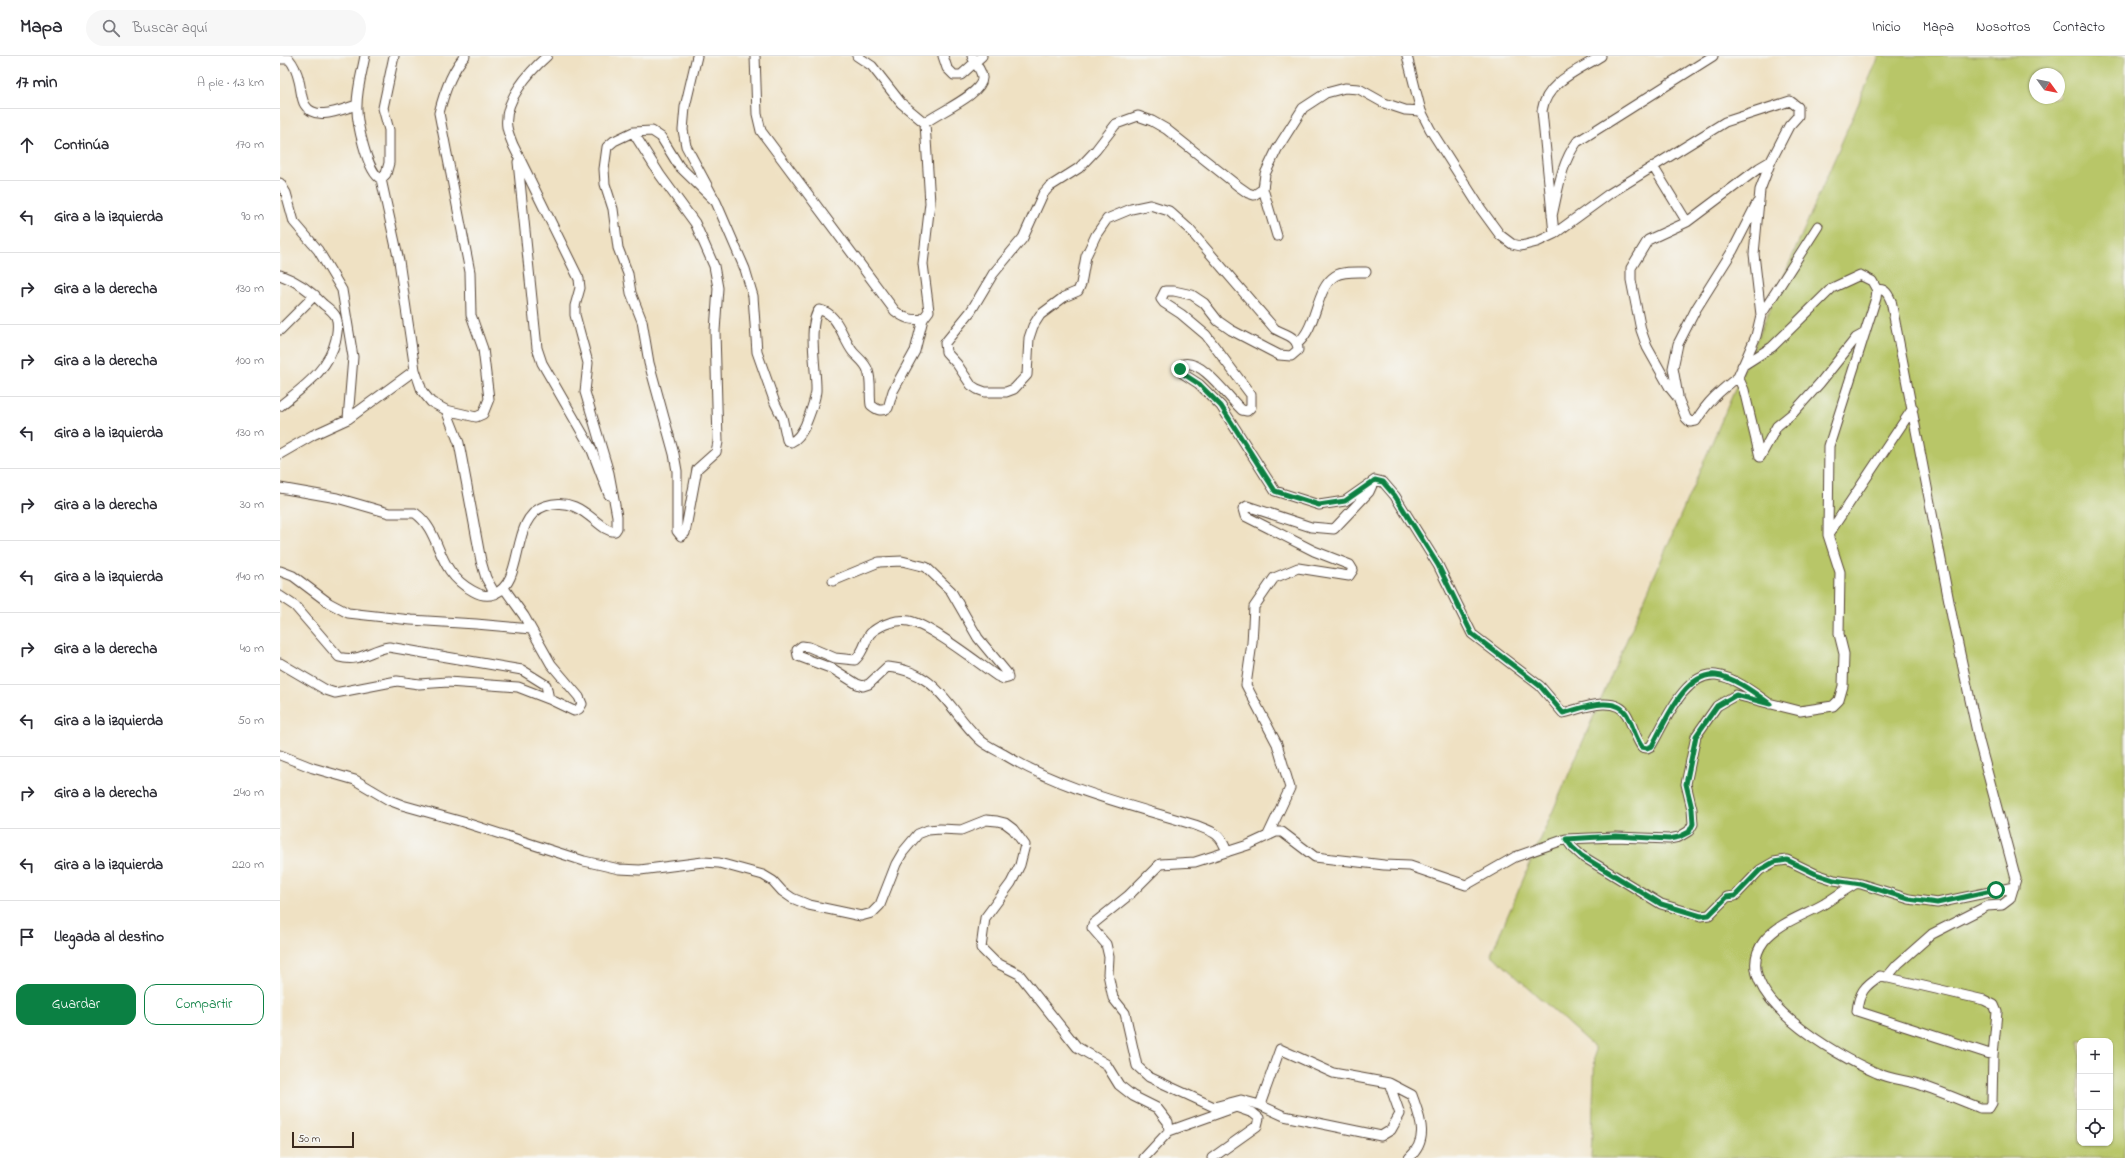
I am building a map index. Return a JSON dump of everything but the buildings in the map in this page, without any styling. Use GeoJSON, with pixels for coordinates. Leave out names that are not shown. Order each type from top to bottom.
{"type":"FeatureCollection","features":[{"type":"Feature","properties":{"kind":"street"},"geometry":{"type":"LineString","coordinates":[[365,56],[356,105],[364,145],[374,172],[377,177],[382,179]]}},
{"type":"Feature","properties":{"kind":"street"},"geometry":{"type":"LineString","coordinates":[[382,179],[386,174],[388,163],[388,130],[383,108],[394,56]]}},
{"type":"Feature","properties":{"kind":"street"},"geometry":{"type":"LineString","coordinates":[[382,179],[399,261],[415,370],[422,391],[431,402],[446,410],[476,417],[483,414],[489,399],[483,349],[471,315],[470,272],[439,113],[443,97],[454,73],[465,56]]}},
{"type":"Feature","properties":{"kind":"street"},"geometry":{"type":"LineString","coordinates":[[547,56],[537,65],[514,95],[508,110],[507,127],[513,145],[520,178],[522,212],[537,348],[542,363],[590,448],[617,516]]}},
{"type":"Feature","properties":{"kind":"street"},"geometry":{"type":"LineString","coordinates":[[697,56],[685,107],[683,130],[686,146],[716,202],[745,270],[752,296],[758,352],[774,403],[784,422],[787,440],[792,442],[801,433],[816,392],[813,366],[814,320],[819,310],[828,313],[843,334],[852,352],[868,369],[870,378],[871,405],[877,410],[883,411],[888,408],[893,391],[915,351],[923,319],[929,310],[923,264],[930,203],[925,123],[901,103],[872,66],[857,56]]}},
{"type":"Feature","properties":{"kind":"street"},"geometry":{"type":"LineString","coordinates":[[755,56],[757,114],[761,131],[895,311],[904,318],[914,320],[923,319]]}},
{"type":"Feature","properties":{"kind":"street"},"geometry":{"type":"LineString","coordinates":[[943,56],[947,68],[954,75],[961,75],[972,59],[982,56]]}},
{"type":"Feature","properties":{"kind":"street"},"geometry":{"type":"LineString","coordinates":[[1407,56],[1421,111],[1430,129],[1481,209],[1500,235],[1512,244],[1521,246],[1537,242],[1554,234],[1609,194],[1654,168],[1725,122],[1790,101],[1798,107],[1798,116],[1789,126],[1771,161],[1758,200],[1733,250],[1696,309],[1678,344],[1673,368],[1678,398],[1686,418],[1690,422],[1696,421],[1704,407],[1719,391],[1738,377],[1756,336],[1761,315],[1818,226]]}},
{"type":"Feature","properties":{"kind":"street"},"geometry":{"type":"LineString","coordinates":[[1554,234],[1542,111],[1544,103],[1554,85],[1601,56]]}},
{"type":"Feature","properties":{"kind":"street"},"geometry":{"type":"LineString","coordinates":[[1552,216],[1565,163],[1570,151],[1577,142],[1713,56]]}},
{"type":"Feature","properties":{"kind":"street"},"geometry":{"type":"LineString","coordinates":[[280,59],[288,59],[294,65],[304,105],[310,112],[317,114],[331,113],[356,105]]}},
{"type":"Feature","properties":{"kind":"street"},"geometry":{"type":"LineString","coordinates":[[925,123],[973,93],[981,85],[982,78],[980,69],[972,59]]}},
{"type":"Feature","properties":{"kind":"street"},"geometry":{"type":"LineString","coordinates":[[1277,236],[1263,189],[1265,174],[1280,143],[1303,108],[1326,93],[1345,88],[1359,89],[1391,105],[1405,110],[1421,111]]}},
{"type":"Feature","properties":{"kind":"street"},"geometry":{"type":"LineString","coordinates":[[1263,189],[1254,195],[1248,194],[1166,129],[1152,121],[1138,116],[1116,124],[1096,150],[1079,168],[1049,188],[1043,194],[1037,203],[1023,238],[993,274],[971,311],[948,337],[944,348],[966,379],[977,389],[985,392],[1006,392],[1014,389],[1027,375],[1029,338],[1033,326],[1040,315],[1064,297],[1078,291],[1081,284],[1086,256],[1096,235],[1107,219],[1131,209],[1150,206],[1169,212],[1189,229],[1275,329],[1294,338],[1298,343],[1298,350],[1291,356],[1279,355],[1231,330],[1218,321],[1204,303],[1192,295],[1174,291],[1165,291],[1162,295],[1161,299],[1164,303],[1181,314],[1206,335],[1251,395],[1251,407],[1247,410],[1242,410],[1221,386],[1194,365],[1188,363],[1183,364],[1180,369],[1182,373],[1199,384],[1221,406],[1275,491],[1319,505],[1345,501],[1375,480],[1383,482],[1395,496],[1438,565],[1472,634],[1540,686],[1563,713],[1583,707],[1605,704],[1618,708],[1627,714],[1636,738],[1642,747],[1647,748],[1652,746],[1680,697],[1694,680],[1716,675],[1740,684],[1770,704]]}},
{"type":"Feature","properties":{"kind":"street"},"geometry":{"type":"LineString","coordinates":[[633,132],[660,175],[695,223],[714,266],[718,288],[715,330],[718,442],[716,452],[697,469],[685,533],[681,536],[677,525],[677,471],[674,454],[648,363],[642,321],[631,293],[628,274],[618,248],[613,209],[605,184],[604,157],[607,147],[614,141],[633,132],[652,131],[661,137],[680,166],[716,202]]}},
{"type":"Feature","properties":{"kind":"street"},"geometry":{"type":"LineString","coordinates":[[280,488],[337,498],[389,513],[415,513],[429,526],[447,569],[455,578],[479,595],[488,596],[495,594],[504,588],[512,572],[522,531],[536,510],[545,506],[556,504],[577,507],[611,532],[615,531],[617,528],[617,516],[609,473],[585,392],[588,363],[574,315],[580,288],[579,279],[513,145]]}},
{"type":"Feature","properties":{"kind":"street"},"geometry":{"type":"LineString","coordinates":[[1678,398],[1670,388],[1647,347],[1641,330],[1631,280],[1631,268],[1648,240],[1686,222],[1759,168],[1771,161]]}},
{"type":"Feature","properties":{"kind":"street"},"geometry":{"type":"LineString","coordinates":[[1654,168],[1686,222]]}},
{"type":"Feature","properties":{"kind":"street"},"geometry":{"type":"LineString","coordinates":[[280,183],[286,193],[294,222],[318,250],[342,290],[353,357],[348,419]]}},
{"type":"Feature","properties":{"kind":"street"},"geometry":{"type":"LineString","coordinates":[[1758,200],[1754,254],[1761,315]]}},
{"type":"Feature","properties":{"kind":"street"},"geometry":{"type":"LineString","coordinates":[[1298,343],[1309,331],[1316,305],[1330,282],[1336,276],[1342,274],[1366,272]]}},
{"type":"Feature","properties":{"kind":"street"},"geometry":{"type":"LineString","coordinates":[[280,275],[292,280],[315,294],[336,316],[338,330],[333,352],[324,366],[314,377],[280,406]]}},
{"type":"Feature","properties":{"kind":"street"},"geometry":{"type":"LineString","coordinates":[[1212,1158],[1257,1126],[1259,1118],[1253,1113],[1236,1107],[1215,1111],[1149,1077],[1137,1066],[1124,1013],[1113,998],[1108,974],[1109,957],[1106,944],[1092,928],[1093,924],[1129,895],[1160,864],[1194,862],[1227,852],[1276,832],[1282,832],[1314,857],[1384,865],[1410,866],[1466,885],[1515,857],[1566,839],[1616,836],[1669,839],[1679,837],[1689,832],[1693,824],[1692,809],[1686,784],[1696,736],[1717,706],[1736,695],[1800,710],[1833,706],[1839,700],[1843,686],[1844,654],[1839,634],[1840,572],[1828,535],[1829,446],[1877,290],[1872,281],[1860,276],[1832,288],[1772,347],[1742,366]]}},
{"type":"Feature","properties":{"kind":"street"},"geometry":{"type":"LineString","coordinates":[[1877,290],[1881,289],[1887,292],[1891,301],[1952,617],[1979,741],[2016,883],[2010,900],[2002,905],[1987,906],[1932,934],[1898,964],[1886,978]]}},
{"type":"Feature","properties":{"kind":"street"},"geometry":{"type":"LineString","coordinates":[[280,330],[315,294]]}},
{"type":"Feature","properties":{"kind":"street"},"geometry":{"type":"LineString","coordinates":[[338,330],[347,321]]}},
{"type":"Feature","properties":{"kind":"street"},"geometry":{"type":"LineString","coordinates":[[1738,377],[1744,390],[1760,457],[1778,426],[1793,413],[1820,383],[1856,338],[1865,333]]}},
{"type":"Feature","properties":{"kind":"street"},"geometry":{"type":"LineString","coordinates":[[280,454],[313,435],[348,419],[415,370]]}},
{"type":"Feature","properties":{"kind":"street"},"geometry":{"type":"LineString","coordinates":[[1828,535],[1912,408]]}},
{"type":"Feature","properties":{"kind":"street"},"geometry":{"type":"LineString","coordinates":[[446,410],[459,443],[481,561],[486,578],[495,594]]}},
{"type":"Feature","properties":{"kind":"street"},"geometry":{"type":"LineString","coordinates":[[1268,835],[1290,788],[1277,744],[1246,685],[1252,643],[1254,607],[1274,578],[1298,568],[1349,576],[1354,570],[1350,565],[1314,551],[1245,516],[1243,509],[1247,506],[1311,527],[1334,529],[1369,492],[1375,480]]}},
{"type":"Feature","properties":{"kind":"street"},"geometry":{"type":"LineString","coordinates":[[833,581],[880,562],[902,561],[926,567],[950,591],[978,638],[1007,673],[1008,678],[1004,679],[997,676],[934,632],[910,621],[893,622],[880,626],[870,633],[862,653],[855,660],[835,658],[809,647],[802,646],[797,650],[798,656],[833,669],[857,684],[863,686],[869,684],[887,667],[896,668],[922,678],[941,692],[980,740],[1012,760],[1053,781],[1215,833],[1222,839],[1227,852]]}},
{"type":"Feature","properties":{"kind":"street"},"geometry":{"type":"LineString","coordinates":[[280,571],[292,576],[329,603],[348,613],[531,630]]}},
{"type":"Feature","properties":{"kind":"street"},"geometry":{"type":"LineString","coordinates":[[280,663],[326,690],[335,693],[397,681],[419,684],[448,682],[518,687],[574,711],[582,704],[579,697],[551,664],[504,588]]}},
{"type":"Feature","properties":{"kind":"street"},"geometry":{"type":"LineString","coordinates":[[280,596],[295,606],[339,657],[349,660],[359,658],[377,649],[390,647],[522,670],[546,685],[549,699]]}},
{"type":"Feature","properties":{"kind":"street"},"geometry":{"type":"LineString","coordinates":[[280,755],[313,768],[355,780],[402,806],[463,822],[584,861],[618,869],[640,870],[703,862],[719,863],[764,875],[773,881],[782,891],[803,903],[861,916],[872,913],[880,905],[896,864],[903,852],[918,834],[928,830],[961,830],[986,820],[1005,823],[1013,829],[1025,845],[1020,865],[1011,883],[985,918],[981,948],[995,962],[1020,974],[1077,1047],[1106,1064],[1119,1085],[1133,1096],[1157,1108],[1168,1122],[1169,1131]]}},
{"type":"Feature","properties":{"kind":"street"},"geometry":{"type":"LineString","coordinates":[[1566,839],[1582,856],[1661,904],[1701,916],[1709,915],[1721,901],[1727,897],[1735,896],[1760,870],[1774,862],[1787,860],[1816,874],[1834,880],[1857,883],[1909,899],[1937,903],[2014,887]]}},
{"type":"Feature","properties":{"kind":"street"},"geometry":{"type":"LineString","coordinates":[[1857,883],[1777,930],[1765,940],[1757,954],[1757,970],[1761,986],[1773,1003],[1790,1020],[1844,1056],[1878,1074],[1919,1085],[1980,1108],[1989,1108],[1992,1103],[1993,1055],[1997,1012],[1994,1005],[1984,1000],[1880,976],[1867,986],[1859,996],[1857,1011],[1993,1055]]}},
{"type":"Feature","properties":{"kind":"street"},"geometry":{"type":"LineString","coordinates":[[1260,1105],[1280,1049],[1333,1073],[1389,1083],[1412,1095],[1423,1125],[1418,1150],[1409,1158]]}},
{"type":"Feature","properties":{"kind":"street"},"geometry":{"type":"LineString","coordinates":[[1144,1158],[1169,1131],[1241,1100],[1260,1105],[1284,1116],[1381,1136],[1391,1130],[1400,1114],[1389,1083]]}},
{"type":"Feature","properties":{"kind":"green space"},"geometry":{"type":"Polygon","coordinates":[[[1879,56],[2125,56],[2125,1158],[1591,1158],[1595,1048],[1491,954],[1879,56]]]}},
{"type":"Feature","properties":{"kind":"route"},"geometry":{"type":"LineString","coordinates":[[1180,369],[1187,377],[1210,393],[1221,406],[1246,448],[1275,491],[1319,505],[1345,501],[1375,480],[1383,482],[1395,496],[1438,565],[1456,605],[1472,634],[1540,686],[1559,711],[1563,713],[1583,707],[1605,704],[1618,708],[1627,714],[1636,738],[1642,747],[1647,748],[1652,746],[1680,697],[1694,680],[1716,675],[1740,684],[1770,704],[1736,695],[1717,706],[1696,736],[1686,784],[1692,809],[1693,824],[1689,832],[1679,837],[1669,839],[1616,836],[1566,839],[1582,856],[1661,904],[1673,909],[1701,916],[1709,915],[1721,901],[1727,897],[1735,896],[1760,870],[1774,862],[1787,860],[1816,874],[1834,880],[1861,884],[1909,899],[1937,903],[1967,898],[1996,890]]}}]}
